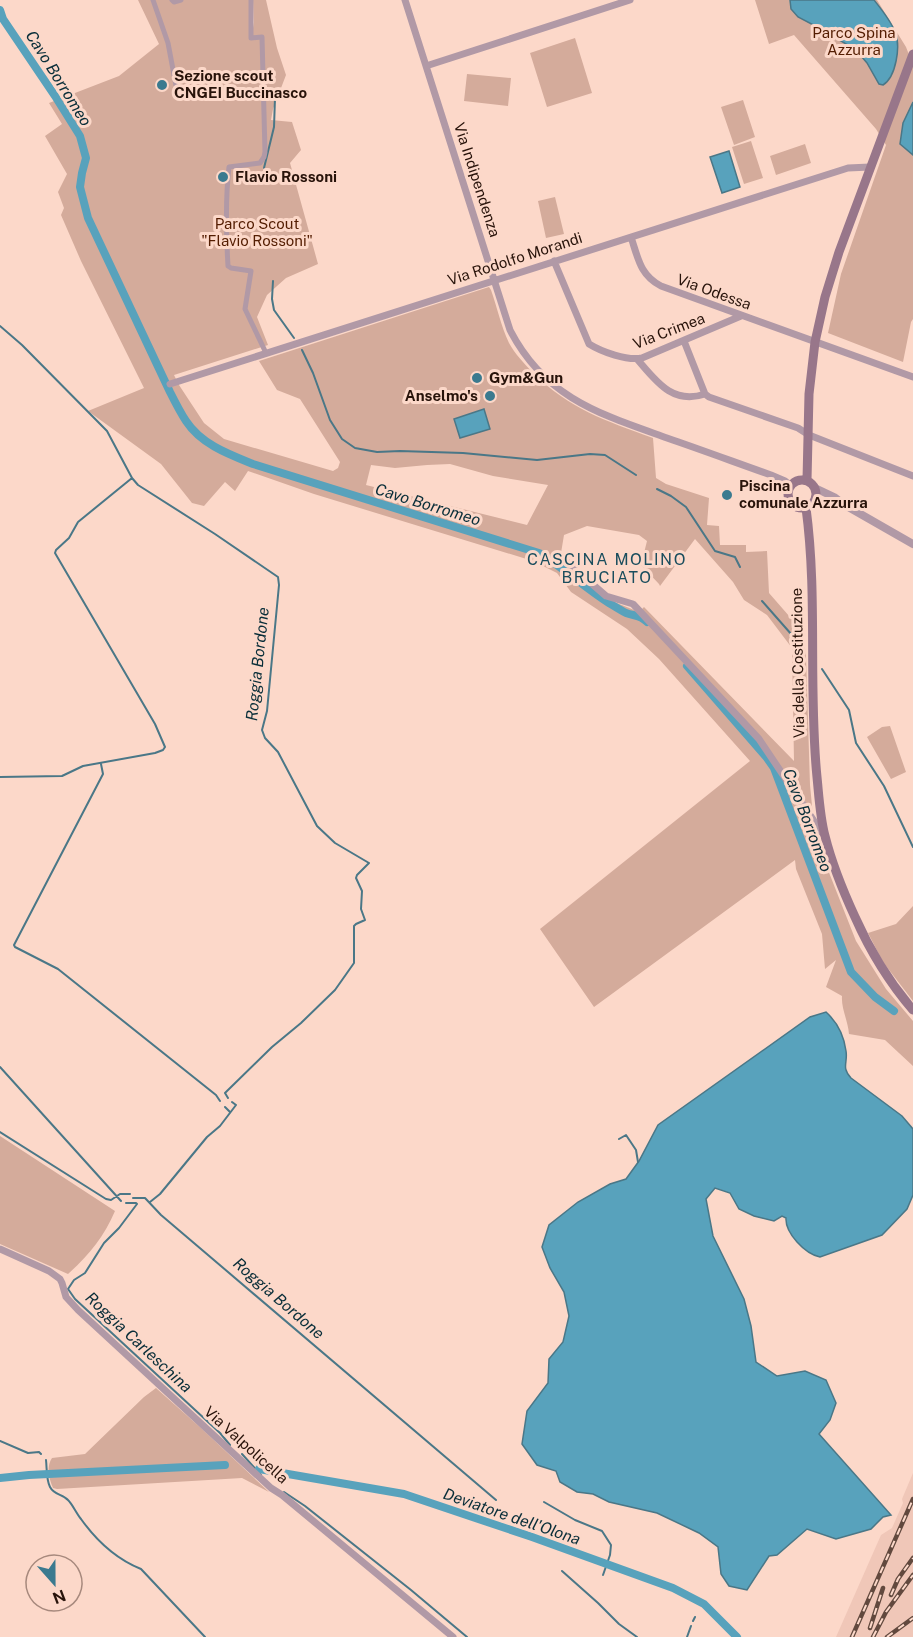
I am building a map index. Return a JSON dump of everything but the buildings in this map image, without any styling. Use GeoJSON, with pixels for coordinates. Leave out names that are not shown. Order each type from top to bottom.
{"type":"FeatureCollection","features":[{"type":"Feature","properties":{"kind":"main road"},"geometry":{"type":"LineString","coordinates":[[807,480],[809,394],[815,342],[829,282],[913,54]]}},
{"type":"Feature","properties":{"kind":"main road"},"geometry":{"type":"LineString","coordinates":[[797,480],[807,480],[813,484],[816,496],[808,506],[797,507],[792,504],[787,494],[790,485],[797,480]]}},
{"type":"Feature","properties":{"kind":"main road","name":"Via della Costituzione"},"geometry":{"type":"LineString","coordinates":[[808,506],[814,735],[820,809],[825,838],[843,890],[878,964],[913,1010]]}},
{"type":"Feature","properties":{"kind":"street"},"geometry":{"type":"LineString","coordinates":[[153,0],[168,43],[178,96]]}},
{"type":"Feature","properties":{"kind":"street"},"geometry":{"type":"LineString","coordinates":[[172,0],[174,2],[181,0]]}},
{"type":"Feature","properties":{"kind":"street"},"geometry":{"type":"LineString","coordinates":[[251,0],[251,38],[262,38],[265,152],[260,163],[229,167],[225,222],[228,266],[251,272],[245,309],[266,353]]}},
{"type":"Feature","properties":{"kind":"street","name":"Via Indipendenza"},"geometry":{"type":"LineString","coordinates":[[405,0],[510,330],[533,365],[563,393],[595,412],[771,475],[790,485]]}},
{"type":"Feature","properties":{"kind":"street"},"geometry":{"type":"LineString","coordinates":[[426,66],[630,0]]}},
{"type":"Feature","properties":{"kind":"street","name":"Via Rodolfo Morandi"},"geometry":{"type":"LineString","coordinates":[[170,384],[848,168],[870,167]]}},
{"type":"Feature","properties":{"kind":"street","name":"Via Odessa"},"geometry":{"type":"LineString","coordinates":[[631,237],[644,273],[655,283],[913,377]]}},
{"type":"Feature","properties":{"kind":"street","name":"Via Crimea"},"geometry":{"type":"LineString","coordinates":[[554,261],[589,344],[624,358],[637,359],[741,316]]}},
{"type":"Feature","properties":{"kind":"street"},"geometry":{"type":"LineString","coordinates":[[684,341],[705,394],[709,397],[798,428],[809,435],[913,476]]}},
{"type":"Feature","properties":{"kind":"street"},"geometry":{"type":"LineString","coordinates":[[637,359],[660,386],[668,391],[688,397],[705,394]]}},
{"type":"Feature","properties":{"kind":"street"},"geometry":{"type":"LineString","coordinates":[[815,488],[913,543]]}},
{"type":"Feature","properties":{"kind":"street"},"geometry":{"type":"LineString","coordinates":[[808,506],[843,504]]}},
{"type":"Feature","properties":{"kind":"street"},"geometry":{"type":"LineString","coordinates":[[561,557],[606,596],[633,604],[759,739],[825,838]]}},
{"type":"Feature","properties":{"kind":"street","name":"Via Valpolicella"},"geometry":{"type":"LineString","coordinates":[[0,1249],[60,1279],[66,1297],[78,1310],[271,1488],[453,1637]]}},
{"type":"Feature","properties":{"kind":"shaded area"},"geometry":{"type":"Polygon","coordinates":[[[913,1473],[913,1637],[836,1637],[881,1535],[892,1528],[913,1473]]]}},
{"type":"Feature","properties":{"kind":"green space","name":"Parco Scout \"Flavio Rossoni\""},"geometry":{"type":"Polygon","coordinates":[[[138,0],[249,0],[254,28],[253,0],[266,0],[286,75],[271,120],[292,122],[301,150],[290,163],[318,264],[286,278],[267,295],[257,317],[268,345],[174,375],[204,423],[224,439],[333,471],[338,468],[340,462],[300,399],[277,390],[259,361],[489,287],[509,343],[532,372],[560,396],[575,405],[603,419],[653,438],[656,478],[666,484],[709,498],[707,525],[719,526],[720,545],[746,545],[746,552],[767,551],[769,593],[803,632],[806,657],[810,785],[815,837],[856,941],[886,989],[913,1021],[913,1066],[885,1040],[849,1034],[842,996],[826,987],[836,960],[825,969],[822,934],[796,869],[795,860],[594,1007],[540,929],[750,761],[659,659],[627,629],[571,592],[557,573],[533,561],[314,494],[248,471],[235,491],[225,482],[204,506],[192,503],[161,464],[88,411],[144,388],[81,261],[61,215],[64,208],[58,192],[67,174],[45,136],[62,124],[49,103],[119,76],[159,44],[138,0]],[[450,464],[395,468],[371,465],[366,485],[527,525],[548,485],[493,476],[450,464]],[[587,526],[564,535],[560,559],[607,599],[639,612],[644,607],[794,761],[792,648],[767,615],[744,600],[733,582],[695,539],[660,586],[641,565],[647,541],[639,535],[587,526]]]}},
{"type":"Feature","properties":{"kind":"green space","name":"Parco Spina Azzurra"},"geometry":{"type":"Polygon","coordinates":[[[755,0],[877,0],[906,47],[913,65],[913,319],[903,362],[828,333],[841,274],[886,145],[876,129],[794,35],[769,44],[755,0]]]}},
{"type":"Feature","properties":{"kind":"green space"},"geometry":{"type":"Polygon","coordinates":[[[575,38],[592,93],[547,107],[530,53],[575,38]]]}},
{"type":"Feature","properties":{"kind":"green space"},"geometry":{"type":"Polygon","coordinates":[[[467,74],[511,78],[508,106],[464,101],[467,74]]]}},
{"type":"Feature","properties":{"kind":"green space"},"geometry":{"type":"Polygon","coordinates":[[[743,100],[755,137],[734,145],[721,107],[743,100]]]}},
{"type":"Feature","properties":{"kind":"green space"},"geometry":{"type":"Polygon","coordinates":[[[751,141],[763,178],[744,184],[732,147],[751,141]]]}},
{"type":"Feature","properties":{"kind":"green space"},"geometry":{"type":"Polygon","coordinates":[[[805,144],[811,163],[776,175],[770,156],[805,144]]]}},
{"type":"Feature","properties":{"kind":"green space"},"geometry":{"type":"Polygon","coordinates":[[[555,197],[564,234],[546,238],[538,201],[555,197]]]}},
{"type":"Feature","properties":{"kind":"green space"},"geometry":{"type":"Polygon","coordinates":[[[890,726],[906,772],[891,779],[867,737],[882,727],[890,726]]]}},
{"type":"Feature","properties":{"kind":"green space"},"geometry":{"type":"Polygon","coordinates":[[[913,906],[913,1001],[883,962],[868,933],[896,924],[913,906]]]}},
{"type":"Feature","properties":{"kind":"green space"},"geometry":{"type":"Polygon","coordinates":[[[0,1136],[115,1211],[95,1245],[68,1274],[0,1244],[0,1136]]]}},
{"type":"Feature","properties":{"kind":"green space"},"geometry":{"type":"Polygon","coordinates":[[[156,1388],[269,1492],[242,1478],[53,1488],[49,1473],[52,1458],[85,1454],[156,1388]]]}},
{"type":"Feature","properties":{"kind":"water"},"geometry":{"type":"Polygon","coordinates":[[[790,0],[874,0],[891,24],[897,38],[896,61],[887,81],[883,85],[879,84],[867,63],[856,50],[798,17],[791,9],[790,0]]]}},
{"type":"Feature","properties":{"kind":"water"},"geometry":{"type":"Polygon","coordinates":[[[913,102],[913,155],[900,144],[903,123],[913,102]]]}},
{"type":"Feature","properties":{"kind":"water"},"geometry":{"type":"Polygon","coordinates":[[[729,151],[740,187],[722,193],[710,157],[729,151]]]}},
{"type":"Feature","properties":{"kind":"water"},"geometry":{"type":"Polygon","coordinates":[[[484,409],[490,429],[460,438],[454,419],[484,409]]]}},
{"type":"Feature","properties":{"kind":"water"},"geometry":{"type":"Polygon","coordinates":[[[826,1012],[837,1025],[844,1040],[848,1074],[902,1116],[913,1129],[913,1195],[907,1209],[882,1235],[820,1257],[808,1252],[797,1242],[789,1230],[786,1218],[782,1216],[774,1221],[754,1216],[739,1209],[730,1193],[715,1188],[706,1199],[713,1236],[744,1299],[751,1326],[756,1362],[777,1376],[805,1371],[826,1380],[836,1403],[830,1420],[819,1434],[891,1515],[883,1517],[871,1529],[836,1539],[807,1529],[777,1555],[769,1556],[747,1590],[729,1586],[721,1574],[718,1547],[699,1533],[657,1513],[609,1502],[593,1494],[577,1492],[560,1482],[556,1471],[537,1465],[522,1444],[527,1411],[548,1383],[549,1359],[563,1342],[569,1316],[564,1292],[550,1268],[542,1247],[549,1225],[578,1202],[610,1184],[626,1179],[639,1161],[658,1125],[810,1017],[826,1012]]]}},
{"type":"Feature","properties":{"kind":"waterway","name":"Cavo Borromeo"},"geometry":{"type":"LineString","coordinates":[[0,10],[3,19],[80,136],[86,158],[80,187],[88,218],[174,399],[186,421],[199,436],[216,447],[253,464],[539,553],[609,603],[647,622]]}},
{"type":"Feature","properties":{"kind":"waterway"},"geometry":{"type":"LineString","coordinates":[[264,168],[274,127],[275,98]]}},
{"type":"Feature","properties":{"kind":"waterway"},"geometry":{"type":"LineString","coordinates":[[273,281],[274,310],[294,338]]}},
{"type":"Feature","properties":{"kind":"waterway","name":"Roggia Bordone"},"geometry":{"type":"LineString","coordinates":[[0,326],[22,345],[107,431],[138,485],[278,577],[267,711],[262,730],[265,738],[278,752],[317,826],[335,843],[369,863],[356,878],[362,891],[361,909],[365,920],[354,926],[354,963],[335,990],[225,1093],[228,1098]]}},
{"type":"Feature","properties":{"kind":"waterway"},"geometry":{"type":"LineString","coordinates":[[302,350],[330,420],[342,439],[355,448],[377,452],[463,453],[537,460],[590,454],[605,455],[636,475]]}},
{"type":"Feature","properties":{"kind":"waterway"},"geometry":{"type":"LineString","coordinates":[[0,777],[62,776],[83,766],[155,753],[165,747],[155,724],[55,553],[69,538],[78,522],[132,478]]}},
{"type":"Feature","properties":{"kind":"waterway"},"geometry":{"type":"LineString","coordinates":[[657,489],[686,507],[715,551],[735,557],[740,567]]}},
{"type":"Feature","properties":{"kind":"waterway"},"geometry":{"type":"LineString","coordinates":[[762,601],[799,643]]}},
{"type":"Feature","properties":{"kind":"waterway","name":"Cavo Borromeo"},"geometry":{"type":"LineString","coordinates":[[687,666],[774,768],[851,972],[875,997],[894,1011]]}},
{"type":"Feature","properties":{"kind":"waterway"},"geometry":{"type":"LineString","coordinates":[[822,669],[849,710],[856,743],[884,786],[913,847]]}},
{"type":"Feature","properties":{"kind":"waterway"},"geometry":{"type":"LineString","coordinates":[[101,764],[103,774],[14,945],[58,969],[216,1095],[220,1101]]}},
{"type":"Feature","properties":{"kind":"waterway","name":"Roggia Carleschina"},"geometry":{"type":"LineString","coordinates":[[0,1067],[121,1201]]}},
{"type":"Feature","properties":{"kind":"waterway","name":"Roggia Bordone"},"geometry":{"type":"LineString","coordinates":[[150,1202],[160,1194],[207,1137],[220,1126],[236,1105],[232,1102]]}},
{"type":"Feature","properties":{"kind":"waterway"},"geometry":{"type":"LineString","coordinates":[[225,1107],[230,1112]]}},
{"type":"Feature","properties":{"kind":"waterway"},"geometry":{"type":"LineString","coordinates":[[0,1132],[106,1199],[111,1200],[120,1194],[130,1194]]}},
{"type":"Feature","properties":{"kind":"waterway"},"geometry":{"type":"LineString","coordinates":[[619,1139],[626,1135],[636,1150],[638,1162]]}},
{"type":"Feature","properties":{"kind":"waterway","name":"Roggia Bordone"},"geometry":{"type":"LineString","coordinates":[[133,1198],[145,1198],[161,1215],[496,1500]]}},
{"type":"Feature","properties":{"kind":"waterway","name":"Roggia Carleschina"},"geometry":{"type":"LineString","coordinates":[[126,1203],[137,1204],[104,1243],[85,1273],[74,1280],[68,1289],[75,1299],[220,1433],[230,1445]]}},
{"type":"Feature","properties":{"kind":"waterway"},"geometry":{"type":"LineString","coordinates":[[0,1441],[28,1453],[39,1452],[41,1454]]}},
{"type":"Feature","properties":{"kind":"waterway","name":"Roggia Carleschina"},"geometry":{"type":"LineString","coordinates":[[242,1454],[261,1475]]}},
{"type":"Feature","properties":{"kind":"waterway"},"geometry":{"type":"LineString","coordinates":[[46,1460],[48,1481],[52,1490],[68,1500],[87,1527],[107,1548],[123,1560],[141,1569],[205,1637]]}},
{"type":"Feature","properties":{"kind":"waterway","name":"Deviatore dell'Olona"},"geometry":{"type":"LineString","coordinates":[[0,1478],[225,1465]]}},
{"type":"Feature","properties":{"kind":"waterway","name":"Deviatore dell'Olona"},"geometry":{"type":"LineString","coordinates":[[259,1469],[404,1494],[532,1537],[673,1588],[704,1604],[737,1637]]}},
{"type":"Feature","properties":{"kind":"waterway","name":"Roggia Carleschina"},"geometry":{"type":"LineString","coordinates":[[284,1492],[305,1506],[467,1637]]}},
{"type":"Feature","properties":{"kind":"waterway","name":"Roggia Bordone"},"geometry":{"type":"LineString","coordinates":[[544,1502],[575,1520],[602,1531],[611,1545],[603,1575]]}},
{"type":"Feature","properties":{"kind":"waterway","name":"Roggia Bordone"},"geometry":{"type":"LineString","coordinates":[[562,1571],[619,1624],[637,1637]]}},
{"type":"Feature","properties":{"kind":"waterway","name":"Roggia Bordone"},"geometry":{"type":"LineString","coordinates":[[693,1621],[695,1617]]}},
{"type":"Feature","properties":{"kind":"waterway","name":"Roggia Bordone"},"geometry":{"type":"LineString","coordinates":[[687,1637],[691,1626]]}},
{"type":"Feature","properties":{"kind":"railway"},"geometry":{"type":"LineString","coordinates":[[852,1637],[913,1499]]}},
{"type":"Feature","properties":{"kind":"railway"},"geometry":{"type":"LineString","coordinates":[[891,1595],[898,1579],[913,1558]]}},
{"type":"Feature","properties":{"kind":"railway"},"geometry":{"type":"LineString","coordinates":[[873,1637],[886,1612],[913,1575]]}},
{"type":"Feature","properties":{"kind":"railway"},"geometry":{"type":"LineString","coordinates":[[870,1628],[883,1588]]}},
{"type":"Feature","properties":{"kind":"railway"},"geometry":{"type":"LineString","coordinates":[[887,1637],[913,1618]]}},
{"type":"Feature","properties":{"kind":"place","name":"Sezione scout CNGEI Buccinasco"},"geometry":{"type":"Point","coordinates":[162,85]}},
{"type":"Feature","properties":{"kind":"place","name":"Flavio Rossoni"},"geometry":{"type":"Point","coordinates":[223,177]}},
{"type":"Feature","properties":{"kind":"place","name":"Gym&Gun"},"geometry":{"type":"Point","coordinates":[477,378]}},
{"type":"Feature","properties":{"kind":"place","name":"Anselmo's"},"geometry":{"type":"Point","coordinates":[490,396]}},
{"type":"Feature","properties":{"kind":"place","name":"Piscina comunale Azzurra"},"geometry":{"type":"Point","coordinates":[727,495]}},
{"type":"Feature","properties":{"kind":"district","name":"CASCINA MOLINO BRUCIATO"},"geometry":{"type":"Point","coordinates":[607,568]}}]}
